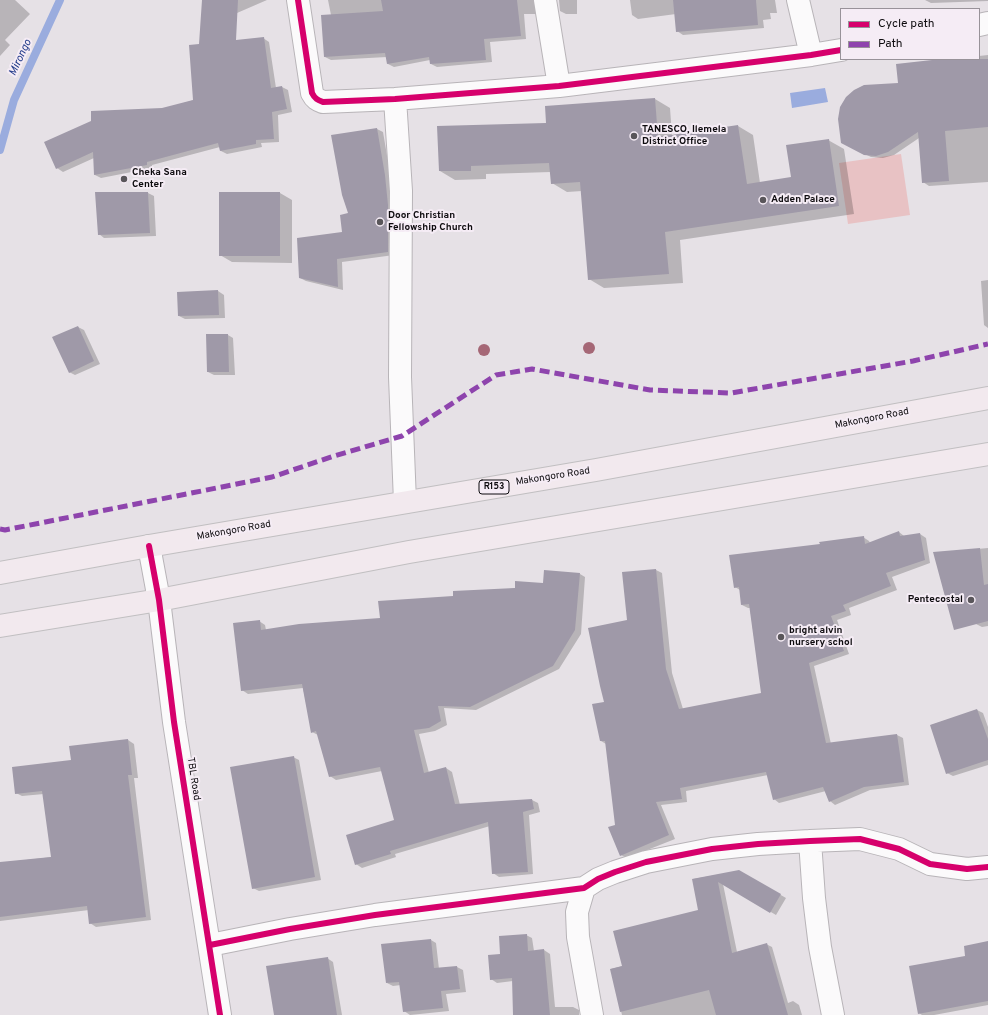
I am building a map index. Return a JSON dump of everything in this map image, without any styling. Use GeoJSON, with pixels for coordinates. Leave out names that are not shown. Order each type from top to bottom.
{"type":"FeatureCollection","features":[{"type":"Feature","properties":{"kind":"main road","name":"Makongoro Road"},"geometry":{"type":"LineString","coordinates":[[0,573],[149,546],[596,470],[988,398]]}},
{"type":"Feature","properties":{"kind":"main road"},"geometry":{"type":"LineString","coordinates":[[0,626],[159,600],[409,552],[988,454]]}},
{"type":"Feature","properties":{"kind":"street"},"geometry":{"type":"LineString","coordinates":[[298,0],[312,93],[314,97],[323,102],[395,99],[559,86],[840,50]]}},
{"type":"Feature","properties":{"kind":"street"},"geometry":{"type":"LineString","coordinates":[[545,0],[559,86]]}},
{"type":"Feature","properties":{"kind":"street"},"geometry":{"type":"LineString","coordinates":[[798,0],[810,55]]}},
{"type":"Feature","properties":{"kind":"street"},"geometry":{"type":"LineString","coordinates":[[395,99],[401,191],[400,377],[405,502]]}},
{"type":"Feature","properties":{"kind":"street","name":"TBL Road"},"geometry":{"type":"LineString","coordinates":[[149,546],[159,600],[174,722],[220,1015]]}},
{"type":"Feature","properties":{"kind":"street"},"geometry":{"type":"LineString","coordinates":[[210,945],[290,929],[375,915],[584,888],[609,874],[646,862],[712,849],[758,844],[860,839],[899,849],[930,864],[967,869],[988,867]]}},
{"type":"Feature","properties":{"kind":"street"},"geometry":{"type":"LineString","coordinates":[[810,841],[814,898],[820,947],[833,1015]]}},
{"type":"Feature","properties":{"kind":"street"},"geometry":{"type":"LineString","coordinates":[[584,888],[577,912],[578,937],[592,1015]]}},
{"type":"Feature","properties":{"kind":"shaded area"},"geometry":{"type":"Polygon","coordinates":[[[901,154],[910,215],[848,224],[839,163],[901,154]]]}},
{"type":"Feature","properties":{"kind":"water"},"geometry":{"type":"Polygon","coordinates":[[[825,88],[828,102],[792,108],[790,93],[825,88]]]}},
{"type":"Feature","properties":{"kind":"building"},"geometry":{"type":"Polygon","coordinates":[[[202,0],[238,0],[236,40],[264,37],[271,88],[282,86],[287,109],[272,112],[274,139],[256,140],[256,144],[220,151],[218,143],[147,162],[147,165],[94,175],[93,152],[56,169],[44,142],[91,121],[91,111],[162,108],[193,100],[189,45],[199,44],[202,0]]]}},
{"type":"Feature","properties":{"kind":"building"},"geometry":{"type":"Polygon","coordinates":[[[381,0],[517,0],[521,36],[484,39],[486,60],[430,64],[429,57],[387,64],[385,53],[324,57],[321,15],[383,11],[381,0]]]}},
{"type":"Feature","properties":{"kind":"building"},"geometry":{"type":"Polygon","coordinates":[[[673,0],[756,0],[758,25],[676,32],[673,0]]]}},
{"type":"Feature","properties":{"kind":"building"},"geometry":{"type":"Polygon","coordinates":[[[988,59],[988,127],[945,131],[949,181],[922,183],[918,132],[888,152],[876,156],[864,155],[841,143],[838,119],[840,107],[846,97],[854,90],[864,85],[898,83],[896,64],[932,60],[988,59]]]}},
{"type":"Feature","properties":{"kind":"building"},"geometry":{"type":"Polygon","coordinates":[[[655,98],[658,137],[738,125],[747,184],[791,177],[786,145],[829,139],[839,206],[665,232],[669,274],[588,280],[580,182],[551,184],[549,163],[471,166],[471,171],[439,171],[437,126],[546,123],[545,106],[655,98]]]}},
{"type":"Feature","properties":{"kind":"building"},"geometry":{"type":"Polygon","coordinates":[[[377,128],[385,175],[388,205],[388,252],[337,259],[338,287],[299,278],[297,238],[342,232],[340,215],[348,213],[342,195],[331,135],[377,128]]]}},
{"type":"Feature","properties":{"kind":"building"},"geometry":{"type":"Polygon","coordinates":[[[95,192],[148,192],[150,233],[98,235],[95,192]]]}},
{"type":"Feature","properties":{"kind":"building"},"geometry":{"type":"Polygon","coordinates":[[[219,192],[280,192],[280,256],[219,256],[219,192]]]}},
{"type":"Feature","properties":{"kind":"building"},"geometry":{"type":"Polygon","coordinates":[[[218,290],[219,315],[178,316],[177,292],[218,290]]]}},
{"type":"Feature","properties":{"kind":"building"},"geometry":{"type":"Polygon","coordinates":[[[78,326],[94,361],[69,373],[52,337],[78,326]]]}},
{"type":"Feature","properties":{"kind":"building"},"geometry":{"type":"Polygon","coordinates":[[[206,334],[228,334],[229,372],[207,372],[206,334]]]}},
{"type":"Feature","properties":{"kind":"building"},"geometry":{"type":"Polygon","coordinates":[[[899,531],[900,536],[920,533],[925,560],[886,573],[891,586],[843,605],[846,611],[831,616],[844,651],[809,663],[826,743],[897,734],[904,782],[864,787],[829,802],[823,787],[773,800],[766,772],[680,788],[682,799],[656,802],[669,835],[620,856],[608,827],[615,825],[605,741],[600,741],[592,704],[604,702],[588,628],[627,620],[622,572],[656,569],[666,669],[679,709],[761,693],[749,604],[741,605],[739,587],[734,588],[729,555],[820,544],[819,542],[864,536],[865,544],[899,531]]]}},
{"type":"Feature","properties":{"kind":"building"},"geometry":{"type":"Polygon","coordinates":[[[980,548],[984,585],[988,584],[988,621],[954,630],[933,552],[980,548]]]}},
{"type":"Feature","properties":{"kind":"building"},"geometry":{"type":"Polygon","coordinates":[[[544,570],[580,573],[575,630],[553,666],[470,707],[438,706],[441,721],[429,728],[414,730],[424,773],[446,767],[455,804],[532,799],[534,809],[523,812],[528,872],[492,874],[488,822],[390,851],[391,854],[355,865],[346,835],[394,820],[380,767],[329,777],[316,731],[311,733],[302,684],[241,691],[233,623],[260,620],[261,630],[299,624],[380,618],[378,601],[453,596],[453,591],[515,588],[515,581],[543,583],[544,570]]]}},
{"type":"Feature","properties":{"kind":"building"},"geometry":{"type":"Polygon","coordinates":[[[977,709],[988,739],[988,760],[946,774],[930,725],[977,709]]]}},
{"type":"Feature","properties":{"kind":"building"},"geometry":{"type":"Polygon","coordinates":[[[128,739],[132,775],[128,775],[146,917],[89,924],[87,906],[0,917],[0,862],[51,857],[42,791],[15,794],[12,767],[71,760],[69,746],[128,739]]]}},
{"type":"Feature","properties":{"kind":"building"},"geometry":{"type":"Polygon","coordinates":[[[294,756],[315,877],[252,889],[230,767],[294,756]]]}},
{"type":"Feature","properties":{"kind":"building"},"geometry":{"type":"Polygon","coordinates":[[[739,870],[781,894],[770,913],[718,882],[732,953],[767,943],[788,1015],[716,1015],[709,990],[620,1012],[610,969],[622,966],[613,931],[698,910],[692,879],[739,870]]]}},
{"type":"Feature","properties":{"kind":"building"},"geometry":{"type":"Polygon","coordinates":[[[527,934],[528,951],[544,949],[550,1015],[513,1015],[512,978],[490,980],[488,955],[500,954],[499,936],[527,934]]]}},
{"type":"Feature","properties":{"kind":"building"},"geometry":{"type":"Polygon","coordinates":[[[431,939],[434,968],[457,966],[460,989],[441,991],[443,1008],[403,1012],[399,982],[386,983],[381,944],[431,939]]]}},
{"type":"Feature","properties":{"kind":"building"},"geometry":{"type":"Polygon","coordinates":[[[988,941],[988,1001],[918,1014],[909,966],[965,956],[964,946],[988,941]]]}},
{"type":"Feature","properties":{"kind":"building"},"geometry":{"type":"Polygon","coordinates":[[[328,957],[337,1015],[274,1015],[266,966],[328,957]]]}},
{"type":"Feature","properties":{"kind":"waterway","name":"Mirongo"},"geometry":{"type":"LineString","coordinates":[[0,150],[14,100],[60,0]]}},
{"type":"Feature","properties":{"kind":"marked path"},"geometry":{"type":"LineString","coordinates":[[0,529],[5,530],[272,477],[334,456],[402,436],[496,375],[532,369],[650,390],[731,393],[913,361],[988,344]]}},
{"type":"Feature","properties":{"kind":"cycle path"},"geometry":{"type":"LineString","coordinates":[[298,0],[312,93],[314,97],[323,102],[395,99],[559,86],[840,50]]}},
{"type":"Feature","properties":{"kind":"cycle path"},"geometry":{"type":"LineString","coordinates":[[149,546],[159,600],[174,722],[220,1015]]}},
{"type":"Feature","properties":{"kind":"cycle path"},"geometry":{"type":"LineString","coordinates":[[210,945],[290,929],[375,915],[584,888],[598,879],[646,862],[712,849],[758,844],[860,839],[899,849],[930,864],[967,869],[988,867]]}},
{"type":"Feature","properties":{"kind":"place","name":"TANESCO, Ilemela District Office"},"geometry":{"type":"Point","coordinates":[634,136]}},
{"type":"Feature","properties":{"kind":"place","name":"Cheka Sana Center"},"geometry":{"type":"Point","coordinates":[124,179]}},
{"type":"Feature","properties":{"kind":"place","name":"Adden Palace"},"geometry":{"type":"Point","coordinates":[763,200]}},
{"type":"Feature","properties":{"kind":"place","name":"Door Christian Fellowship Church"},"geometry":{"type":"Point","coordinates":[380,222]}},
{"type":"Feature","properties":{"kind":"place","name":"Pentecostal"},"geometry":{"type":"Point","coordinates":[971,600]}},
{"type":"Feature","properties":{"kind":"place","name":"bright alvin nursery schol"},"geometry":{"type":"Point","coordinates":[781,637]}}]}
